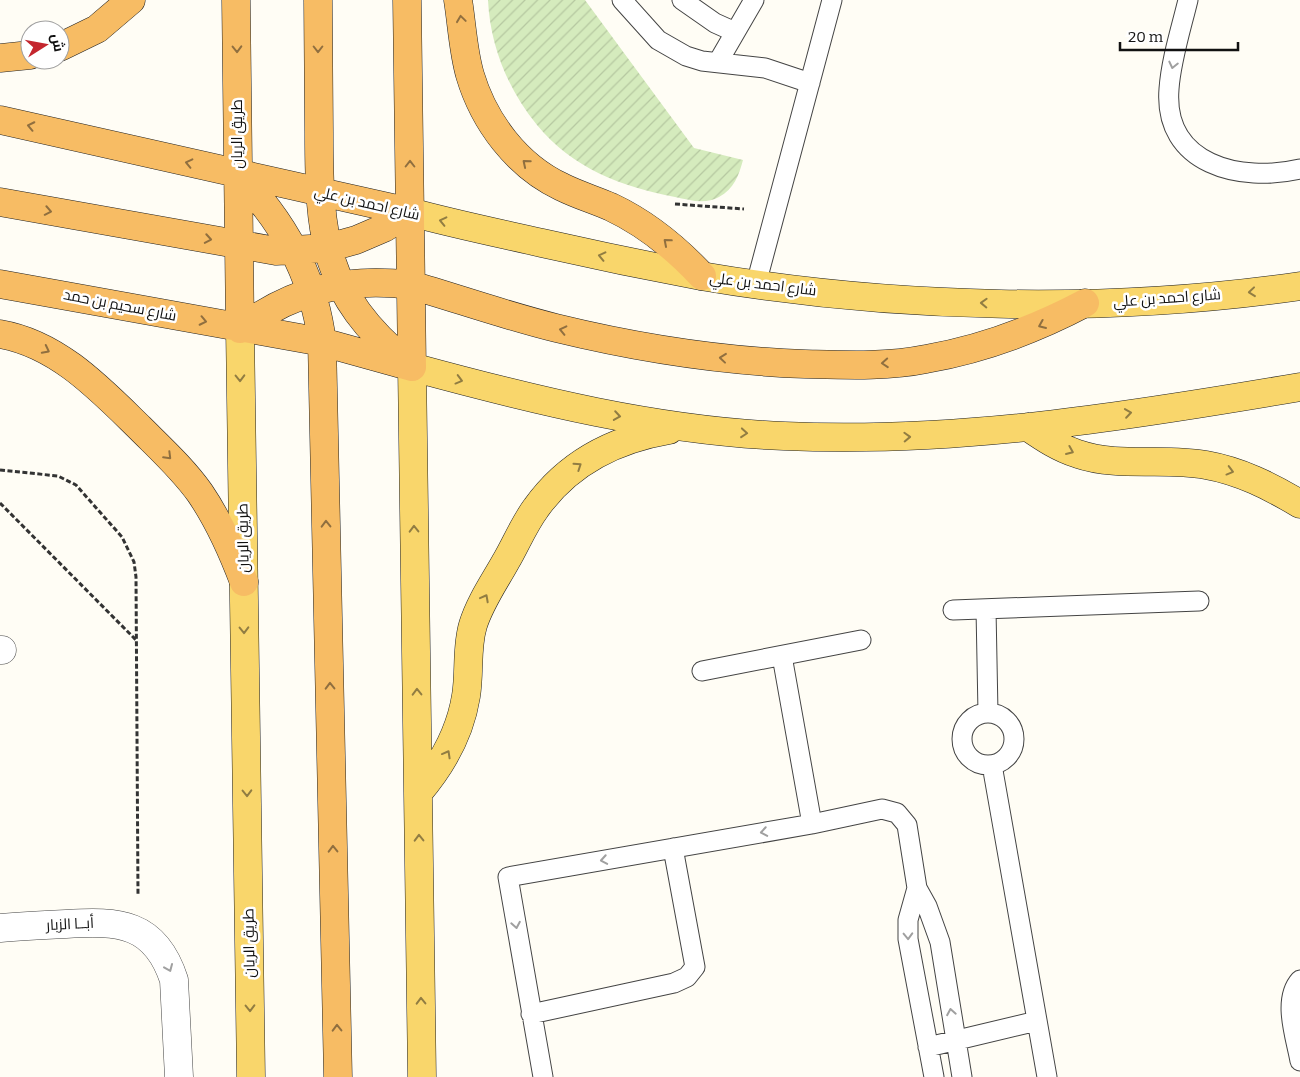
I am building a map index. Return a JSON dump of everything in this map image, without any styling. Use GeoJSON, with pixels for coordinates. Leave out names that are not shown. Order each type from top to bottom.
{"type":"FeatureCollection","features":[{"type":"Feature","properties":{"kind":"highway"},"geometry":{"type":"LineString","coordinates":[[70,42],[97,29],[131,0]]}},
{"type":"Feature","properties":{"kind":"highway","name":"طريق الريان"},"geometry":{"type":"LineString","coordinates":[[236,0],[236,173],[240,329]]}},
{"type":"Feature","properties":{"kind":"highway"},"geometry":{"type":"LineString","coordinates":[[318,0],[319,191],[327,248],[341,285],[359,316],[383,344],[412,367]]}},
{"type":"Feature","properties":{"kind":"highway"},"geometry":{"type":"LineString","coordinates":[[407,0],[412,367]]}},
{"type":"Feature","properties":{"kind":"highway"},"geometry":{"type":"LineString","coordinates":[[458,0],[470,74],[478,97],[503,139],[520,158],[560,186],[609,206],[660,235],[702,276]]}},
{"type":"Feature","properties":{"kind":"highway"},"geometry":{"type":"LineString","coordinates":[[0,58],[20,56]]}},
{"type":"Feature","properties":{"kind":"highway"},"geometry":{"type":"LineString","coordinates":[[0,120],[236,173],[269,209],[296,251],[311,291],[322,342],[338,1077]]}},
{"type":"Feature","properties":{"kind":"highway","name":"شارع احمد بن علي"},"geometry":{"type":"LineString","coordinates":[[236,173],[410,212]]}},
{"type":"Feature","properties":{"kind":"highway"},"geometry":{"type":"LineString","coordinates":[[0,202],[276,251],[327,248],[363,238],[410,212]]}},
{"type":"Feature","properties":{"kind":"highway"},"geometry":{"type":"LineString","coordinates":[[240,329],[274,307],[311,291],[364,282],[411,285],[554,328],[661,351],[771,363],[881,364],[924,360],[1008,339],[1047,323],[1085,303]]}},
{"type":"Feature","properties":{"kind":"highway","name":"شارع سحيم بن حمد"},"geometry":{"type":"LineString","coordinates":[[0,284],[156,311],[240,329]]}},
{"type":"Feature","properties":{"kind":"highway"},"geometry":{"type":"LineString","coordinates":[[240,329],[322,342],[412,367]]}},
{"type":"Feature","properties":{"kind":"highway"},"geometry":{"type":"LineString","coordinates":[[0,334],[34,344],[74,368],[178,465],[199,492],[217,520],[232,550],[244,582]]}},
{"type":"Feature","properties":{"kind":"main road","name":"شارع احمد بن علي"},"geometry":{"type":"LineString","coordinates":[[410,212],[611,258],[702,276],[885,298],[986,304],[1085,303],[1186,298],[1300,286]]}},
{"type":"Feature","properties":{"kind":"main road","name":"طريق الريان"},"geometry":{"type":"LineString","coordinates":[[240,329],[251,1077]]}},
{"type":"Feature","properties":{"kind":"main road"},"geometry":{"type":"LineString","coordinates":[[422,1077],[412,367],[480,386],[610,415],[696,428],[783,436],[864,438],[951,435],[1028,427],[1300,387]]}},
{"type":"Feature","properties":{"kind":"main road"},"geometry":{"type":"LineString","coordinates":[[1028,427],[1051,443],[1078,455],[1106,460],[1171,460],[1206,465],[1241,474],[1273,488],[1300,504]]}},
{"type":"Feature","properties":{"kind":"main road"},"geometry":{"type":"LineString","coordinates":[[418,793],[436,772],[450,748],[460,723],[466,696],[468,646],[473,624],[482,603],[536,508],[572,470],[618,443],[643,434],[696,428]]}},
{"type":"Feature","properties":{"kind":"street","name":"أبــا الزبار"},"geometry":{"type":"LineString","coordinates":[[0,928],[113,922],[138,931]]}},
{"type":"Feature","properties":{"kind":"street"},"geometry":{"type":"LineString","coordinates":[[138,931],[151,940],[161,952],[169,965],[174,980],[179,1077]]}},
{"type":"Feature","properties":{"kind":"lane"},"geometry":{"type":"LineString","coordinates":[[622,0],[646,30],[672,50],[686,56],[765,68],[810,83]]}},
{"type":"Feature","properties":{"kind":"lane"},"geometry":{"type":"LineString","coordinates":[[682,0],[715,23],[735,32]]}},
{"type":"Feature","properties":{"kind":"lane"},"geometry":{"type":"LineString","coordinates":[[718,62],[754,0]]}},
{"type":"Feature","properties":{"kind":"lane"},"geometry":{"type":"LineString","coordinates":[[756,284],[832,0]]}},
{"type":"Feature","properties":{"kind":"lane"},"geometry":{"type":"LineString","coordinates":[[1188,0],[1169,90],[1172,121],[1179,135],[1199,159],[1221,168],[1268,174],[1300,169]]}},
{"type":"Feature","properties":{"kind":"lane"},"geometry":{"type":"LineString","coordinates":[[953,610],[1199,601]]}},
{"type":"Feature","properties":{"kind":"lane"},"geometry":{"type":"LineString","coordinates":[[986,609],[988,713]]}},
{"type":"Feature","properties":{"kind":"lane"},"geometry":{"type":"LineString","coordinates":[[702,671],[861,640]]}},
{"type":"Feature","properties":{"kind":"lane"},"geometry":{"type":"LineString","coordinates":[[782,656],[812,824]]}},
{"type":"Feature","properties":{"kind":"lane"},"geometry":{"type":"LineString","coordinates":[[988,713],[1006,721],[1014,738],[1008,756],[1001,762],[992,765],[974,761],[966,754],[963,746],[965,727],[971,720],[988,713]]}},
{"type":"Feature","properties":{"kind":"lane"},"geometry":{"type":"LineString","coordinates":[[992,765],[1047,1077]]}},
{"type":"Feature","properties":{"kind":"lane"},"geometry":{"type":"LineString","coordinates":[[543,1077],[508,877],[812,824],[882,809],[897,813],[903,818],[909,832],[917,888],[927,906],[940,942],[962,1077]]}},
{"type":"Feature","properties":{"kind":"lane"},"geometry":{"type":"LineString","coordinates":[[531,1014],[674,983],[687,977],[694,967],[673,848]]}},
{"type":"Feature","properties":{"kind":"lane"},"geometry":{"type":"LineString","coordinates":[[917,888],[908,920],[908,938],[934,1077]]}},
{"type":"Feature","properties":{"kind":"lane"},"geometry":{"type":"LineString","coordinates":[[1300,980],[1292,992],[1291,1005],[1300,1061]]}},
{"type":"Feature","properties":{"kind":"lane"},"geometry":{"type":"LineString","coordinates":[[928,1047],[1037,1021]]}},
{"type":"Feature","properties":{"kind":"path"},"geometry":{"type":"LineString","coordinates":[[673,203],[776,212]]}},
{"type":"Feature","properties":{"kind":"path"},"geometry":{"type":"LineString","coordinates":[[0,470],[48,474],[67,480],[83,491],[122,537],[134,562],[137,641],[138,931]]}},
{"type":"Feature","properties":{"kind":"path"},"geometry":{"type":"LineString","coordinates":[[0,503],[137,641]]}},
{"type":"Feature","properties":{"kind":"green space"},"geometry":{"type":"Polygon","coordinates":[[[488,0],[585,0],[694,148],[743,160],[738,176],[729,190],[719,197],[708,201],[697,201],[655,193],[636,188],[599,173],[566,153],[537,125],[509,82],[492,34],[488,0]]]}}]}
